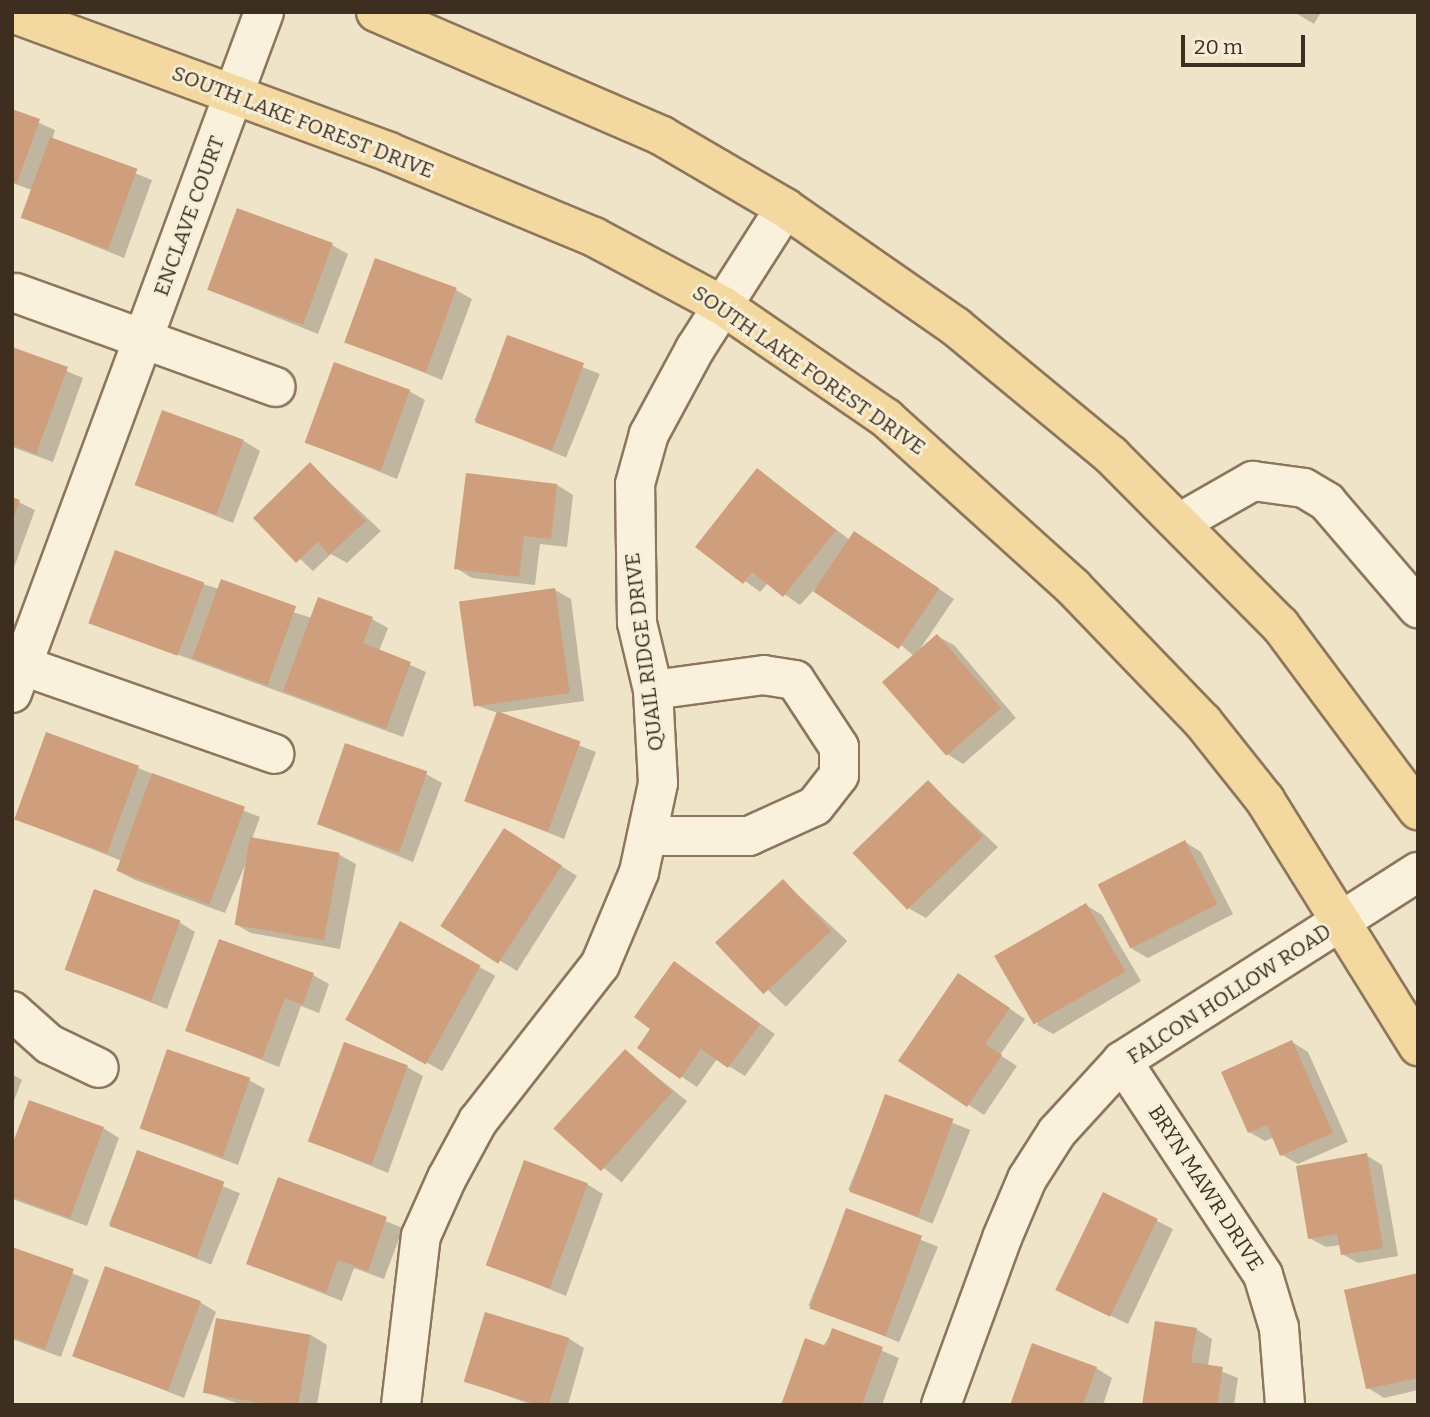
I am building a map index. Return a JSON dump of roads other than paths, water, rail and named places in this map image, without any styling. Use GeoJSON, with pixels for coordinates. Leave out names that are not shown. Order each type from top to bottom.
{"type":"FeatureCollection","features":[{"type":"Feature","properties":{"kind":"main road"},"geometry":{"type":"LineString","coordinates":[[376,12],[662,136],[785,208],[1031,385],[1181,522],[1304,653],[1418,810]]}},
{"type":"Feature","properties":{"kind":"main road","name":"SOUTH LAKE FOREST DRIVE"},"geometry":{"type":"LineString","coordinates":[[12,13],[594,237],[723,306],[954,473],[1093,606],[1242,771],[1343,921],[1418,1046]]}},
{"type":"Feature","properties":{"kind":"street","name":"ENCLAVE COURT"},"geometry":{"type":"LineString","coordinates":[[264,12],[15,673],[274,754]]}},
{"type":"Feature","properties":{"kind":"street","name":"QUAIL RIDGE DRIVE"},"geometry":{"type":"LineString","coordinates":[[401,1405],[421,1236],[478,1121],[600,965],[623,918],[647,836],[658,783],[653,690],[637,622],[635,484],[649,434],[723,306],[785,208]]}},
{"type":"Feature","properties":{"kind":"street"},"geometry":{"type":"LineString","coordinates":[[16,293],[142,341],[275,387]]}},
{"type":"Feature","properties":{"kind":"street"},"geometry":{"type":"LineString","coordinates":[[1181,522],[1253,481],[1304,488],[1327,502],[1418,608]]}},
{"type":"Feature","properties":{"kind":"street"},"geometry":{"type":"LineString","coordinates":[[647,836],[749,836],[815,806],[839,775],[839,747],[795,680],[764,675],[653,690]]}},
{"type":"Feature","properties":{"kind":"street","name":"FALCON HOLLOW ROAD"},"geometry":{"type":"LineString","coordinates":[[941,1405],[1027,1179],[1057,1132],[1122,1062],[1418,872]]}},
{"type":"Feature","properties":{"kind":"street"},"geometry":{"type":"LineString","coordinates":[[12,1011],[49,1044],[99,1068]]}},
{"type":"Feature","properties":{"kind":"street","name":"BRYN MAWR DRIVE"},"geometry":{"type":"LineString","coordinates":[[1122,1062],[1263,1275],[1279,1328],[1284,1405]]}}]}
